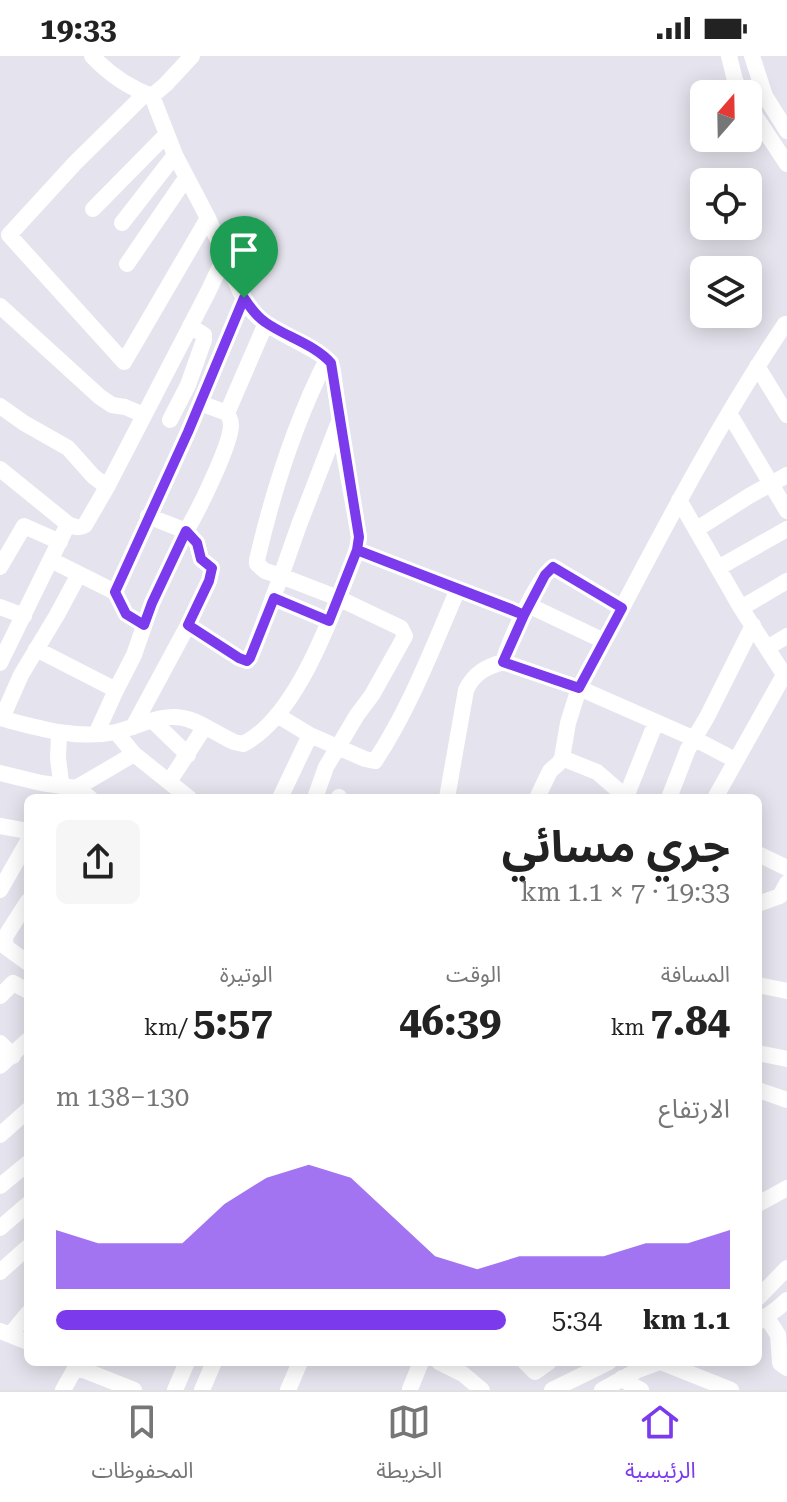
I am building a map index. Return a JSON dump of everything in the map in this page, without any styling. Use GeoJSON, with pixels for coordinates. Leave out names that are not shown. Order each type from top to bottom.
{"type":"FeatureCollection","features":[{"type":"Feature","properties":{"kind":"street"},"geometry":{"type":"LineString","coordinates":[[79,574],[21,675],[1,718],[79,735],[182,718],[243,744],[277,715],[301,680],[329,621],[357,550],[359,537],[332,367],[317,351],[266,323],[253,312],[186,178],[149,95],[109,71],[92,56]]}},
{"type":"Feature","properties":{"kind":"street"},"geometry":{"type":"LineString","coordinates":[[192,56],[166,84],[149,95],[75,163],[5,239],[124,362],[208,218]]}},
{"type":"Feature","properties":{"kind":"street"},"geometry":{"type":"LineString","coordinates":[[729,56],[735,80]]}},
{"type":"Feature","properties":{"kind":"street"},"geometry":{"type":"LineString","coordinates":[[752,56],[765,96],[787,131]]}},
{"type":"Feature","properties":{"kind":"street"},"geometry":{"type":"LineString","coordinates":[[762,126],[787,164]]}},
{"type":"Feature","properties":{"kind":"street"},"geometry":{"type":"LineString","coordinates":[[93,209],[166,135]]}},
{"type":"Feature","properties":{"kind":"street"},"geometry":{"type":"LineString","coordinates":[[122,223],[175,155]]}},
{"type":"Feature","properties":{"kind":"street"},"geometry":{"type":"LineString","coordinates":[[127,264],[186,178]]}},
{"type":"Feature","properties":{"kind":"street"},"geometry":{"type":"LineString","coordinates":[[0,469],[68,524],[77,528],[85,525],[225,256]]}},
{"type":"Feature","properties":{"kind":"street"},"geometry":{"type":"LineString","coordinates":[[115,592],[188,432],[244,298]]}},
{"type":"Feature","properties":{"kind":"street"},"geometry":{"type":"LineString","coordinates":[[0,306],[100,397],[112,405],[146,410],[188,432]]}},
{"type":"Feature","properties":{"kind":"street"},"geometry":{"type":"LineString","coordinates":[[227,413],[266,323]]}},
{"type":"Feature","properties":{"kind":"street"},"geometry":{"type":"LineString","coordinates":[[539,794],[550,771],[562,758],[568,723],[579,688],[679,500],[757,366],[786,325]]}},
{"type":"Feature","properties":{"kind":"street"},"geometry":{"type":"LineString","coordinates":[[170,420],[188,385],[204,340],[201,332],[190,326]]}},
{"type":"Feature","properties":{"kind":"street"},"geometry":{"type":"LineString","coordinates":[[316,794],[326,767],[405,636],[401,628],[338,598],[265,571],[257,564],[276,487],[327,359]]}},
{"type":"Feature","properties":{"kind":"street"},"geometry":{"type":"LineString","coordinates":[[757,366],[787,415]]}},
{"type":"Feature","properties":{"kind":"street"},"geometry":{"type":"LineString","coordinates":[[96,734],[134,655],[152,603],[226,445],[231,421],[227,413],[200,403]]}},
{"type":"Feature","properties":{"kind":"street"},"geometry":{"type":"LineString","coordinates":[[0,406],[68,448],[107,487]]}},
{"type":"Feature","properties":{"kind":"street"},"geometry":{"type":"LineString","coordinates":[[729,413],[787,511]]}},
{"type":"Feature","properties":{"kind":"street"},"geometry":{"type":"LineString","coordinates":[[188,625],[239,658],[247,661],[250,658],[340,419]]}},
{"type":"Feature","properties":{"kind":"street"},"geometry":{"type":"LineString","coordinates":[[697,529],[787,475]]}},
{"type":"Feature","properties":{"kind":"street"},"geometry":{"type":"LineString","coordinates":[[679,500],[741,608],[786,677],[718,794]]}},
{"type":"Feature","properties":{"kind":"street"},"geometry":{"type":"LineString","coordinates":[[124,730],[188,625],[212,568],[201,559],[197,543],[186,531],[148,516]]}},
{"type":"Feature","properties":{"kind":"street"},"geometry":{"type":"LineString","coordinates":[[0,663],[68,524]]}},
{"type":"Feature","properties":{"kind":"street"},"geometry":{"type":"LineString","coordinates":[[0,567],[24,526],[60,542]]}},
{"type":"Feature","properties":{"kind":"street"},"geometry":{"type":"LineString","coordinates":[[718,568],[787,529]]}},
{"type":"Feature","properties":{"kind":"street"},"geometry":{"type":"LineString","coordinates":[[357,550],[604,641]]}},
{"type":"Feature","properties":{"kind":"street"},"geometry":{"type":"LineString","coordinates":[[51,560],[115,592],[126,614],[144,625]]}},
{"type":"Feature","properties":{"kind":"street"},"geometry":{"type":"LineString","coordinates":[[503,662],[526,610],[545,575],[553,567],[622,608]]}},
{"type":"Feature","properties":{"kind":"street"},"geometry":{"type":"LineString","coordinates":[[741,608],[787,581]]}},
{"type":"Feature","properties":{"kind":"street"},"geometry":{"type":"LineString","coordinates":[[277,715],[310,735],[376,760],[412,694],[458,589]]}},
{"type":"Feature","properties":{"kind":"street"},"geometry":{"type":"LineString","coordinates":[[274,598],[329,621]]}},
{"type":"Feature","properties":{"kind":"street"},"geometry":{"type":"LineString","coordinates":[[0,607],[24,616]]}},
{"type":"Feature","properties":{"kind":"street"},"geometry":{"type":"LineString","coordinates":[[671,794],[688,749],[753,625]]}},
{"type":"Feature","properties":{"kind":"street"},"geometry":{"type":"LineString","coordinates":[[767,648],[787,636]]}},
{"type":"Feature","properties":{"kind":"street"},"geometry":{"type":"LineString","coordinates":[[36,649],[116,690]]}},
{"type":"Feature","properties":{"kind":"street"},"geometry":{"type":"LineString","coordinates":[[448,794],[466,690],[475,675],[486,667],[503,662],[579,688],[735,760]]}},
{"type":"Feature","properties":{"kind":"street"},"geometry":{"type":"LineString","coordinates":[[153,721],[188,755]]}},
{"type":"Feature","properties":{"kind":"street"},"geometry":{"type":"LineString","coordinates":[[628,794],[656,722]]}},
{"type":"Feature","properties":{"kind":"street"},"geometry":{"type":"LineString","coordinates":[[169,782],[204,728]]}},
{"type":"Feature","properties":{"kind":"street"},"geometry":{"type":"LineString","coordinates":[[124,730],[134,754],[183,794]]}},
{"type":"Feature","properties":{"kind":"street"},"geometry":{"type":"LineString","coordinates":[[59,733],[59,773],[67,791]]}},
{"type":"Feature","properties":{"kind":"street"},"geometry":{"type":"LineString","coordinates":[[282,794],[310,735]]}},
{"type":"Feature","properties":{"kind":"street"},"geometry":{"type":"LineString","coordinates":[[0,773],[67,791],[134,754]]}},
{"type":"Feature","properties":{"kind":"street"},"geometry":{"type":"LineString","coordinates":[[562,758],[597,772],[622,794]]}},
{"type":"Feature","properties":{"kind":"street"},"geometry":{"type":"LineString","coordinates":[[0,826],[24,830]]}},
{"type":"Feature","properties":{"kind":"street"},"geometry":{"type":"LineString","coordinates":[[24,848],[1,889],[24,898]]}},
{"type":"Feature","properties":{"kind":"street"},"geometry":{"type":"LineString","coordinates":[[762,856],[787,868]]}},
{"type":"Feature","properties":{"kind":"street"},"geometry":{"type":"LineString","coordinates":[[762,903],[780,896],[787,883]]}},
{"type":"Feature","properties":{"kind":"street"},"geometry":{"type":"LineString","coordinates":[[24,906],[4,943],[24,960]]}},
{"type":"Feature","properties":{"kind":"street"},"geometry":{"type":"LineString","coordinates":[[0,996],[13,983],[24,989]]}},
{"type":"Feature","properties":{"kind":"street"},"geometry":{"type":"LineString","coordinates":[[762,986],[787,991]]}},
{"type":"Feature","properties":{"kind":"street"},"geometry":{"type":"LineString","coordinates":[[0,1043],[6,1061],[24,1044]]}},
{"type":"Feature","properties":{"kind":"street"},"geometry":{"type":"LineString","coordinates":[[762,1054],[787,1059]]}},
{"type":"Feature","properties":{"kind":"street"},"geometry":{"type":"LineString","coordinates":[[762,1091],[787,1100]]}},
{"type":"Feature","properties":{"kind":"street"},"geometry":{"type":"LineString","coordinates":[[0,1135],[24,1114]]}},
{"type":"Feature","properties":{"kind":"street"},"geometry":{"type":"LineString","coordinates":[[0,1186],[24,1166]]}},
{"type":"Feature","properties":{"kind":"street"},"geometry":{"type":"LineString","coordinates":[[762,1202],[787,1188]]}},
{"type":"Feature","properties":{"kind":"street"},"geometry":{"type":"LineString","coordinates":[[0,1228],[24,1207]]}},
{"type":"Feature","properties":{"kind":"street"},"geometry":{"type":"LineString","coordinates":[[0,1272],[24,1251]]}},
{"type":"Feature","properties":{"kind":"street"},"geometry":{"type":"LineString","coordinates":[[762,1294],[787,1268]]}},
{"type":"Feature","properties":{"kind":"street"},"geometry":{"type":"LineString","coordinates":[[775,1312],[780,1363],[787,1368]]}},
{"type":"Feature","properties":{"kind":"street"},"geometry":{"type":"LineString","coordinates":[[24,1316],[5,1333],[24,1340]]}},
{"type":"Feature","properties":{"kind":"street"},"geometry":{"type":"LineString","coordinates":[[63,1390],[71,1366]]}},
{"type":"Feature","properties":{"kind":"street"},"geometry":{"type":"LineString","coordinates":[[77,1366],[133,1390]]}},
{"type":"Feature","properties":{"kind":"street"},"geometry":{"type":"LineString","coordinates":[[175,1390],[185,1366]]}},
{"type":"Feature","properties":{"kind":"street"},"geometry":{"type":"LineString","coordinates":[[202,1390],[212,1366]]}},
{"type":"Feature","properties":{"kind":"street"},"geometry":{"type":"LineString","coordinates":[[288,1390],[298,1366]]}},
{"type":"Feature","properties":{"kind":"street"},"geometry":{"type":"LineString","coordinates":[[410,1389],[419,1366]]}},
{"type":"Feature","properties":{"kind":"street"},"geometry":{"type":"LineString","coordinates":[[450,1366],[482,1390]]}},
{"type":"Feature","properties":{"kind":"street"},"geometry":{"type":"LineString","coordinates":[[552,1390],[601,1366]]}},
{"type":"Feature","properties":{"kind":"street"},"geometry":{"type":"LineString","coordinates":[[602,1390],[650,1366]]}},
{"type":"Feature","properties":{"kind":"street"},"geometry":{"type":"LineString","coordinates":[[670,1366],[731,1390]]}},
{"type":"Feature","properties":{"kind":"street"},"geometry":{"type":"LineString","coordinates":[[622,1378],[641,1390]]}},
{"type":"Feature","properties":{"kind":"route"},"geometry":{"type":"LineString","coordinates":[[244,298],[188,432],[115,592],[126,614],[144,625],[186,531],[197,543],[201,559],[212,568],[188,625],[247,661],[274,598],[329,621],[357,550],[524,615],[503,662],[579,688],[622,608],[553,567],[545,575],[524,615],[511,609],[357,550],[359,537],[331,363],[317,351],[266,323],[253,312],[244,298]]}}]}
